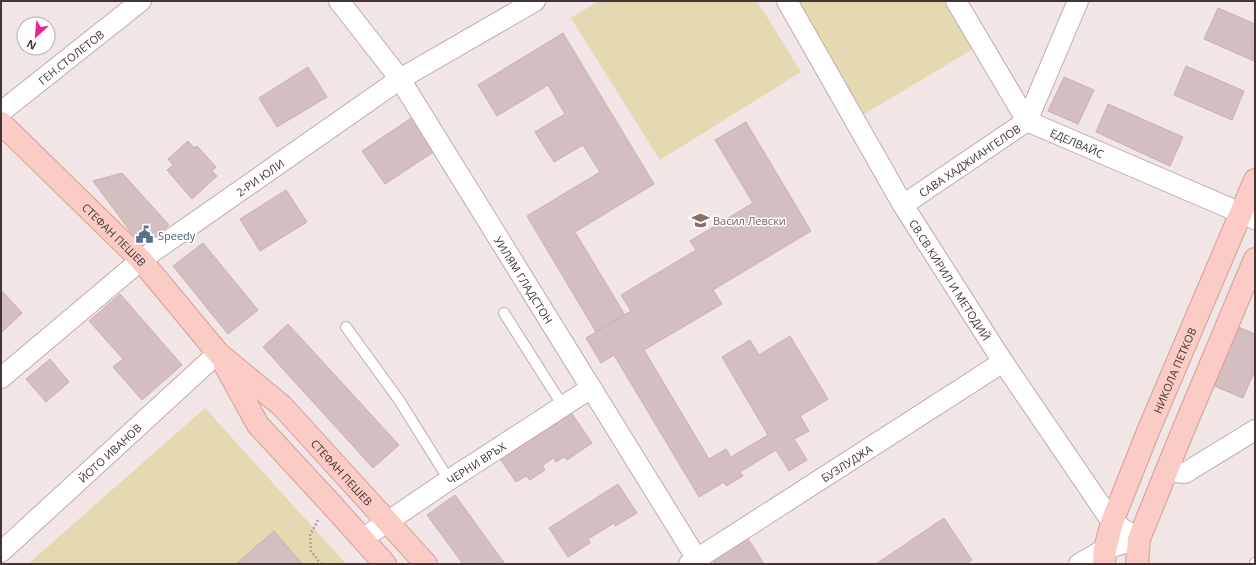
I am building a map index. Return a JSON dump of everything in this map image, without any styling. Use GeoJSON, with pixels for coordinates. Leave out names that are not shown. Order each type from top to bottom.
{"type":"FeatureCollection","features":[{"type":"Feature","properties":{"kind":"street","name":"ГЕН.СТОЛЕТОВ"},"geometry":{"type":"LineString","coordinates":[[1,112],[141,1]]}},
{"type":"Feature","properties":{"kind":"street","name":"УИЛЯМ ГЛАДСТОН"},"geometry":{"type":"LineString","coordinates":[[339,1],[400,79],[591,388],[695,562]]}},
{"type":"Feature","properties":{"kind":"street","name":"2-РИ ЮЛИ"},"geometry":{"type":"LineString","coordinates":[[1,378],[141,260],[400,79],[536,1]]}},
{"type":"Feature","properties":{"kind":"street","name":"СВ.СВ.КИРИЛ И МЕТОДИЙ"},"geometry":{"type":"LineString","coordinates":[[787,1],[903,205],[1003,362],[1112,522],[1139,539]]}},
{"type":"Feature","properties":{"kind":"street"},"geometry":{"type":"LineString","coordinates":[[956,1],[1027,121]]}},
{"type":"Feature","properties":{"kind":"street","name":"САВА ХАДЖИАНГЕЛОВ"},"geometry":{"type":"LineString","coordinates":[[903,205],[1027,121],[1078,1]]}},
{"type":"Feature","properties":{"kind":"street","name":"ЕДЕЛВАЙС"},"geometry":{"type":"LineString","coordinates":[[1027,121],[1248,216]]}},
{"type":"Feature","properties":{"kind":"street","name":"СТЕФАН ПЕШЕВ"},"geometry":{"type":"LineString","coordinates":[[1,123],[141,260],[218,353],[258,425],[385,564]]}},
{"type":"Feature","properties":{"kind":"street","name":"НИКОЛА ПЕТКОВ"},"geometry":{"type":"LineString","coordinates":[[1105,556],[1112,522],[1150,429],[1248,216],[1255,180]]}},
{"type":"Feature","properties":{"kind":"street"},"geometry":{"type":"LineString","coordinates":[[1137,564],[1139,539],[1255,259]]}},
{"type":"Feature","properties":{"kind":"street","name":"СТЕФАН ПЕШЕВ"},"geometry":{"type":"LineString","coordinates":[[218,353],[282,406],[426,564]]}},
{"type":"Feature","properties":{"kind":"street","name":"ЙОТО ИВАНОВ"},"geometry":{"type":"LineString","coordinates":[[1,552],[218,353]]}},
{"type":"Feature","properties":{"kind":"street","name":"БУЗЛУДЖА"},"geometry":{"type":"LineString","coordinates":[[695,562],[1003,362]]}},
{"type":"Feature","properties":{"kind":"street","name":"ЧЕРНИ ВРЪХ"},"geometry":{"type":"LineString","coordinates":[[362,539],[449,480],[591,388]]}},
{"type":"Feature","properties":{"kind":"street"},"geometry":{"type":"LineString","coordinates":[[1167,471],[1185,474],[1255,430]]}},
{"type":"Feature","properties":{"kind":"street"},"geometry":{"type":"LineString","coordinates":[[1079,564],[1105,556],[1139,539]]}},
{"type":"Feature","properties":{"kind":"lane"},"geometry":{"type":"LineString","coordinates":[[504,313],[563,406]]}},
{"type":"Feature","properties":{"kind":"lane"},"geometry":{"type":"LineString","coordinates":[[346,327],[399,400],[449,480]]}},
{"type":"Feature","properties":{"kind":"path"},"geometry":{"type":"LineString","coordinates":[[321,564],[311,551],[310,535],[318,520],[332,505]]}},
{"type":"Feature","properties":{"kind":"shaded area"},"geometry":{"type":"Polygon","coordinates":[[[598,1],[757,1],[801,72],[660,160],[571,18],[598,1]]]}},
{"type":"Feature","properties":{"kind":"shaded area"},"geometry":{"type":"Polygon","coordinates":[[[792,1],[951,1],[978,46],[861,116],[792,1]]]}},
{"type":"Feature","properties":{"kind":"shaded area"},"geometry":{"type":"Polygon","coordinates":[[[205,408],[346,564],[28,564],[205,408]]]}},
{"type":"Feature","properties":{"kind":"building"},"geometry":{"type":"Polygon","coordinates":[[[1218,8],[1255,24],[1254,61],[1204,39],[1218,8]]]}},
{"type":"Feature","properties":{"kind":"building"},"geometry":{"type":"Polygon","coordinates":[[[563,33],[654,184],[575,232],[625,315],[596,332],[527,216],[600,172],[583,145],[554,162],[535,132],[565,114],[548,85],[497,116],[478,85],[563,33]]]}},
{"type":"Feature","properties":{"kind":"building"},"geometry":{"type":"Polygon","coordinates":[[[1186,66],[1244,91],[1232,120],[1174,95],[1186,66]]]}},
{"type":"Feature","properties":{"kind":"building"},"geometry":{"type":"Polygon","coordinates":[[[308,67],[327,97],[277,127],[259,98],[308,67]]]}},
{"type":"Feature","properties":{"kind":"building"},"geometry":{"type":"Polygon","coordinates":[[[1064,77],[1094,90],[1078,124],[1048,111],[1064,77]]]}},
{"type":"Feature","properties":{"kind":"building"},"geometry":{"type":"Polygon","coordinates":[[[1108,104],[1183,137],[1170,166],[1096,132],[1108,104]]]}},
{"type":"Feature","properties":{"kind":"building"},"geometry":{"type":"Polygon","coordinates":[[[416,115],[438,149],[385,184],[362,151],[416,115]]]}},
{"type":"Feature","properties":{"kind":"building"},"geometry":{"type":"Polygon","coordinates":[[[746,122],[811,231],[713,290],[722,304],[644,350],[709,459],[726,449],[731,457],[768,435],[722,357],[750,340],[759,355],[790,336],[828,399],[800,416],[809,431],[794,439],[807,460],[789,471],[776,450],[740,472],[743,476],[726,486],[724,482],[699,497],[614,355],[601,363],[586,338],[631,311],[621,295],[696,250],[690,241],[753,203],[715,140],[746,122]]]}},
{"type":"Feature","properties":{"kind":"building"},"geometry":{"type":"Polygon","coordinates":[[[188,141],[194,148],[197,146],[216,167],[212,171],[217,176],[192,199],[167,170],[173,165],[168,159],[188,141]]]}},
{"type":"Feature","properties":{"kind":"building"},"geometry":{"type":"Polygon","coordinates":[[[122,173],[169,225],[150,242],[136,239],[93,181],[122,173]]]}},
{"type":"Feature","properties":{"kind":"building"},"geometry":{"type":"Polygon","coordinates":[[[286,190],[307,222],[260,251],[240,219],[286,190]]]}},
{"type":"Feature","properties":{"kind":"building"},"geometry":{"type":"Polygon","coordinates":[[[203,243],[258,310],[228,334],[173,266],[203,243]]]}},
{"type":"Feature","properties":{"kind":"building"},"geometry":{"type":"Polygon","coordinates":[[[1,290],[22,313],[1,333],[1,290]]]}},
{"type":"Feature","properties":{"kind":"building"},"geometry":{"type":"Polygon","coordinates":[[[120,294],[182,365],[142,400],[113,367],[123,359],[89,321],[120,294]]]}},
{"type":"Feature","properties":{"kind":"building"},"geometry":{"type":"Polygon","coordinates":[[[288,324],[399,445],[373,468],[263,347],[288,324]]]}},
{"type":"Feature","properties":{"kind":"building"},"geometry":{"type":"Polygon","coordinates":[[[1236,326],[1255,334],[1255,370],[1243,398],[1212,385],[1236,326]]]}},
{"type":"Feature","properties":{"kind":"building"},"geometry":{"type":"Polygon","coordinates":[[[50,359],[69,382],[46,402],[26,379],[50,359]]]}},
{"type":"Feature","properties":{"kind":"building"},"geometry":{"type":"Polygon","coordinates":[[[568,408],[592,443],[567,460],[564,457],[556,462],[553,458],[542,466],[545,470],[530,480],[526,476],[516,482],[498,456],[568,408]]]}},
{"type":"Feature","properties":{"kind":"building"},"geometry":{"type":"Polygon","coordinates":[[[618,484],[637,513],[615,526],[614,523],[588,539],[590,543],[568,557],[549,528],[618,484]]]}},
{"type":"Feature","properties":{"kind":"building"},"geometry":{"type":"Polygon","coordinates":[[[455,495],[505,564],[463,564],[427,515],[455,495]]]}},
{"type":"Feature","properties":{"kind":"building"},"geometry":{"type":"Polygon","coordinates":[[[944,518],[972,560],[966,564],[876,564],[944,518]]]}},
{"type":"Feature","properties":{"kind":"building"},"geometry":{"type":"Polygon","coordinates":[[[274,531],[302,564],[236,564],[274,531]]]}},
{"type":"Feature","properties":{"kind":"building"},"geometry":{"type":"Polygon","coordinates":[[[747,537],[764,564],[715,564],[712,559],[747,537]]]}},
{"type":"Feature","properties":{"kind":"place","name":"Васил Левски"},"geometry":{"type":"Point","coordinates":[700,220]}},
{"type":"Feature","properties":{"kind":"place","name":"Speedy"},"geometry":{"type":"Point","coordinates":[145,235]}}]}
